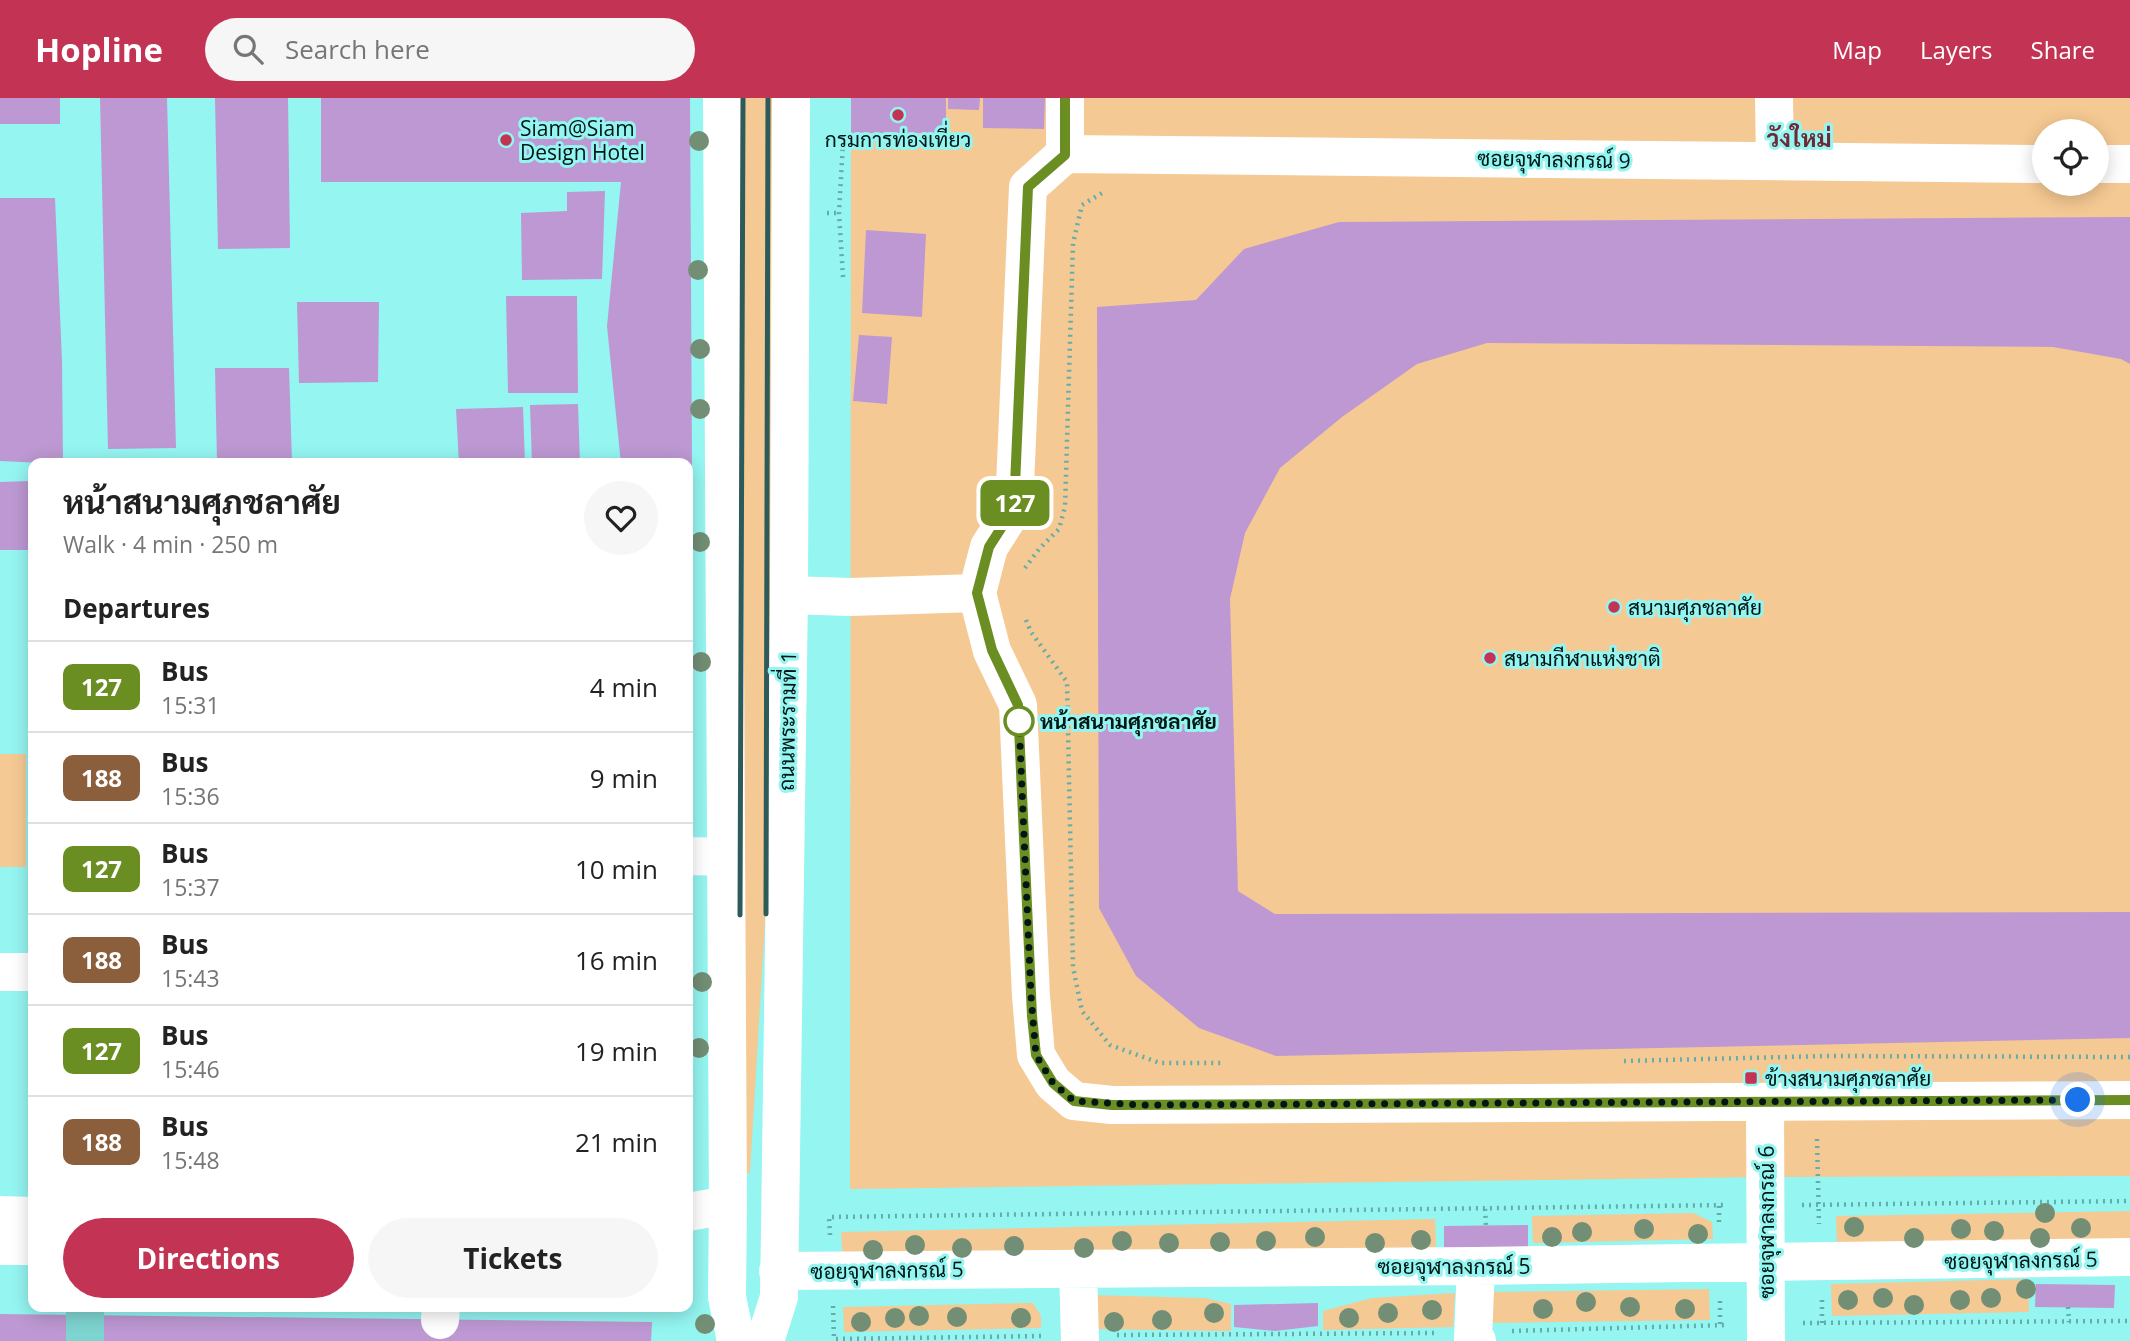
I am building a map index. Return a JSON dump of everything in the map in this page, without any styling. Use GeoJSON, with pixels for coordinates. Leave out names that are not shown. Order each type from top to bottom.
{"type":"FeatureCollection","features":[{"type":"Feature","properties":{"kind":"street"},"geometry":{"type":"LineString","coordinates":[[722,98],[706,856],[728,1197],[727,1297],[736,1341]]}},
{"type":"Feature","properties":{"kind":"street","name":"ถนนพระรามที่ 1"},"geometry":{"type":"LineString","coordinates":[[765,1341],[779,1297],[789,595],[791,98]]}},
{"type":"Feature","properties":{"kind":"street"},"geometry":{"type":"LineString","coordinates":[[1065,98],[1065,155],[1028,187],[1014,508],[989,547],[977,593],[992,650],[1018,705],[1030,982],[1036,1055],[1053,1083],[1074,1101],[1112,1105],[2130,1100]]}},
{"type":"Feature","properties":{"kind":"street"},"geometry":{"type":"LineString","coordinates":[[1774,98],[1775,161]]}},
{"type":"Feature","properties":{"kind":"street","name":"ซอยจุฬาลงกรณ์ 9"},"geometry":{"type":"LineString","coordinates":[[1065,155],[2032,164]]}},
{"type":"Feature","properties":{"kind":"street"},"geometry":{"type":"LineString","coordinates":[[2109,164],[2130,164]]}},
{"type":"Feature","properties":{"kind":"street"},"geometry":{"type":"LineString","coordinates":[[789,595],[850,597],[977,593]]}},
{"type":"Feature","properties":{"kind":"street"},"geometry":{"type":"LineString","coordinates":[[0,972],[28,972]]}},
{"type":"Feature","properties":{"kind":"street","name":"ซอยจุฬาลงกรณ์ 6"},"geometry":{"type":"LineString","coordinates":[[1765,1103],[1766,1341]]}},
{"type":"Feature","properties":{"kind":"street"},"geometry":{"type":"LineString","coordinates":[[693,1210],[728,1197],[779,1189]]}},
{"type":"Feature","properties":{"kind":"street"},"geometry":{"type":"LineString","coordinates":[[0,1216],[28,1216]]}},
{"type":"Feature","properties":{"kind":"street"},"geometry":{"type":"LineString","coordinates":[[0,1246],[28,1246]]}},
{"type":"Feature","properties":{"kind":"street","name":"ซอยจุฬาลงกรณ์ 5"},"geometry":{"type":"LineString","coordinates":[[778,1271],[1476,1266],[2130,1257]]}},
{"type":"Feature","properties":{"kind":"street"},"geometry":{"type":"LineString","coordinates":[[1475,1336],[1476,1266]]}},
{"type":"Feature","properties":{"kind":"street"},"geometry":{"type":"LineString","coordinates":[[1079,1268],[1080,1338]]}},
{"type":"Feature","properties":{"kind":"path"},"geometry":{"type":"LineString","coordinates":[[843,143],[839,213],[843,277]]}},
{"type":"Feature","properties":{"kind":"path"},"geometry":{"type":"LineString","coordinates":[[1024,569],[1059,529],[1065,508],[1073,243],[1082,205],[1110,188]]}},
{"type":"Feature","properties":{"kind":"path"},"geometry":{"type":"LineString","coordinates":[[1024,615],[1031,632],[1067,682],[1073,967],[1082,1011],[1110,1045],[1160,1062],[1229,1063]]}},
{"type":"Feature","properties":{"kind":"path"},"geometry":{"type":"LineString","coordinates":[[1613,1061],[1826,1056],[2130,1057]]}},
{"type":"Feature","properties":{"kind":"path"},"geometry":{"type":"LineString","coordinates":[[1818,1205],[2130,1200]]}},
{"type":"Feature","properties":{"kind":"path"},"geometry":{"type":"LineString","coordinates":[[829,1217],[1719,1206]]}},
{"type":"Feature","properties":{"kind":"path"},"geometry":{"type":"LineString","coordinates":[[1485,1209],[1486,1226]]}},
{"type":"Feature","properties":{"kind":"path"},"geometry":{"type":"LineString","coordinates":[[2068,1307],[2069,1322]]}},
{"type":"Feature","properties":{"kind":"path"},"geometry":{"type":"LineString","coordinates":[[1822,1323],[2130,1321]]}},
{"type":"Feature","properties":{"kind":"path"},"geometry":{"type":"LineString","coordinates":[[834,1339],[1080,1338],[1274,1333],[1475,1336],[1720,1325]]}},
{"type":"Feature","properties":{"kind":"shaded area"},"geometry":{"type":"Polygon","coordinates":[[[736,98],[779,98],[779,690],[750,1172],[746,1174],[736,98]]]}},
{"type":"Feature","properties":{"kind":"shaded area","name":"สนามกีฬาแห่งชาติ"},"geometry":{"type":"Polygon","coordinates":[[[851,98],[2130,98],[2130,1176],[1765,1177],[850,1189],[851,98]]]}},
{"type":"Feature","properties":{"kind":"shaded area"},"geometry":{"type":"Polygon","coordinates":[[[0,754],[26,754],[26,867],[0,867],[0,754]]]}},
{"type":"Feature","properties":{"kind":"shaded area"},"geometry":{"type":"Polygon","coordinates":[[[2130,1211],[2130,1241],[1837,1246],[1836,1216],[2130,1211]]]}},
{"type":"Feature","properties":{"kind":"shaded area"},"geometry":{"type":"Polygon","coordinates":[[[1693,1213],[1712,1222],[1713,1239],[1533,1243],[1532,1216],[1693,1213]]]}},
{"type":"Feature","properties":{"kind":"shaded area"},"geometry":{"type":"Polygon","coordinates":[[[1435,1219],[1436,1247],[843,1262],[841,1232],[1435,1219]]]}},
{"type":"Feature","properties":{"kind":"shaded area"},"geometry":{"type":"Polygon","coordinates":[[[2028,1279],[2029,1312],[1832,1316],[1831,1284],[2028,1279]]]}},
{"type":"Feature","properties":{"kind":"shaded area"},"geometry":{"type":"Polygon","coordinates":[[[1709,1289],[1710,1320],[1491,1323],[1490,1292],[1709,1289]]]}},
{"type":"Feature","properties":{"kind":"shaded area"},"geometry":{"type":"Polygon","coordinates":[[[1455,1293],[1453,1327],[1323,1330],[1323,1311],[1372,1298],[1455,1293]]]}},
{"type":"Feature","properties":{"kind":"shaded area"},"geometry":{"type":"Polygon","coordinates":[[[1088,1295],[1205,1298],[1231,1304],[1231,1331],[1088,1329],[1088,1295]]]}},
{"type":"Feature","properties":{"kind":"shaded area"},"geometry":{"type":"Polygon","coordinates":[[[1033,1303],[1041,1316],[1041,1328],[844,1332],[843,1307],[1033,1303]]]}},
{"type":"Feature","properties":{"kind":"building"},"geometry":{"type":"Polygon","coordinates":[[[0,98],[60,98],[60,124],[0,124],[0,98]]]}},
{"type":"Feature","properties":{"kind":"building"},"geometry":{"type":"Polygon","coordinates":[[[100,98],[167,98],[176,448],[108,449],[100,98]]]}},
{"type":"Feature","properties":{"kind":"building"},"geometry":{"type":"Polygon","coordinates":[[[215,98],[288,98],[290,248],[218,249],[215,98]]]}},
{"type":"Feature","properties":{"kind":"building"},"geometry":{"type":"Polygon","coordinates":[[[321,98],[690,98],[692,458],[620,458],[607,326],[621,182],[321,182],[321,98]]]}},
{"type":"Feature","properties":{"kind":"building","name":"กรมการท่องเที่ยว"},"geometry":{"type":"Polygon","coordinates":[[[851,98],[946,98],[946,133],[851,133],[851,98]]]}},
{"type":"Feature","properties":{"kind":"building"},"geometry":{"type":"Polygon","coordinates":[[[948,98],[980,98],[979,110],[948,109],[948,98]]]}},
{"type":"Feature","properties":{"kind":"building"},"geometry":{"type":"Polygon","coordinates":[[[983,98],[1045,98],[1044,129],[983,128],[983,98]]]}},
{"type":"Feature","properties":{"kind":"building"},"geometry":{"type":"Polygon","coordinates":[[[605,191],[602,279],[522,280],[521,213],[567,211],[567,192],[605,191]]]}},
{"type":"Feature","properties":{"kind":"building"},"geometry":{"type":"Polygon","coordinates":[[[0,198],[55,198],[63,458],[28,458],[28,462],[0,461],[0,198]]]}},
{"type":"Feature","properties":{"kind":"building"},"geometry":{"type":"Polygon","coordinates":[[[2130,217],[2130,364],[2121,359],[2053,347],[1487,343],[1417,364],[1342,417],[1280,468],[1245,533],[1230,599],[1238,891],[1275,914],[2130,912],[2130,1038],[1276,1056],[1199,1028],[1136,976],[1099,908],[1097,307],[1196,300],[1244,249],[1339,222],[2130,217]]]}},
{"type":"Feature","properties":{"kind":"building"},"geometry":{"type":"Polygon","coordinates":[[[866,230],[926,234],[922,317],[862,313],[866,230]]]}},
{"type":"Feature","properties":{"kind":"building"},"geometry":{"type":"Polygon","coordinates":[[[506,296],[577,296],[578,393],[508,393],[506,296]]]}},
{"type":"Feature","properties":{"kind":"building"},"geometry":{"type":"Polygon","coordinates":[[[297,302],[379,302],[378,382],[299,383],[297,302]]]}},
{"type":"Feature","properties":{"kind":"building"},"geometry":{"type":"Polygon","coordinates":[[[859,335],[892,337],[887,404],[853,401],[859,335]]]}},
{"type":"Feature","properties":{"kind":"building"},"geometry":{"type":"Polygon","coordinates":[[[215,368],[289,368],[292,458],[217,458],[215,368]]]}},
{"type":"Feature","properties":{"kind":"building"},"geometry":{"type":"Polygon","coordinates":[[[578,404],[580,458],[532,458],[530,405],[578,404]]]}},
{"type":"Feature","properties":{"kind":"building"},"geometry":{"type":"Polygon","coordinates":[[[523,407],[525,458],[459,458],[456,409],[523,407]]]}},
{"type":"Feature","properties":{"kind":"building"},"geometry":{"type":"Polygon","coordinates":[[[28,481],[28,550],[0,550],[0,482],[28,481]]]}},
{"type":"Feature","properties":{"kind":"building"},"geometry":{"type":"Polygon","coordinates":[[[1528,1225],[1528,1248],[1444,1249],[1444,1226],[1528,1225]]]}},
{"type":"Feature","properties":{"kind":"building"},"geometry":{"type":"Polygon","coordinates":[[[2036,1284],[2115,1285],[2114,1308],[2035,1307],[2036,1284]]]}},
{"type":"Feature","properties":{"kind":"building"},"geometry":{"type":"Polygon","coordinates":[[[1318,1303],[1318,1326],[1275,1331],[1234,1327],[1234,1305],[1318,1303]]]}},
{"type":"Feature","properties":{"kind":"building"},"geometry":{"type":"Polygon","coordinates":[[[0,1314],[652,1322],[651,1341],[0,1341],[0,1314]]]}},
{"type":"Feature","properties":{"kind":"tunnel"},"geometry":{"type":"LineString","coordinates":[[85,1312],[85,1341]]}},
{"type":"Feature","properties":{"kind":"railway"},"geometry":{"type":"LineString","coordinates":[[740,915],[743,98]]}},
{"type":"Feature","properties":{"kind":"railway"},"geometry":{"type":"LineString","coordinates":[[766,914],[768,98]]}},
{"type":"Feature","properties":{"kind":"bus line","name":"127"},"geometry":{"type":"LineString","coordinates":[[1065,98],[1065,155],[1028,187],[1014,508],[989,547],[977,593],[992,650],[1018,705],[1032,1016],[1036,1055],[1053,1083],[1074,1101],[1112,1105],[2130,1100]]}},
{"type":"Feature","properties":{"kind":"place","name":"กรมการท่องเที่ยว"},"geometry":{"type":"Point","coordinates":[898,115]}},
{"type":"Feature","properties":{"kind":"place","name":"Siam@Siam Design Hotel"},"geometry":{"type":"Point","coordinates":[506,140]}},
{"type":"Feature","properties":{"kind":"place","name":"สนามศุภชลาศัย"},"geometry":{"type":"Point","coordinates":[1614,607]}},
{"type":"Feature","properties":{"kind":"place","name":"สนามกีฬาแห่งชาติ"},"geometry":{"type":"Point","coordinates":[1490,658]}},
{"type":"Feature","properties":{"kind":"place","name":"หน้าสนามศุภชลาศัย"},"geometry":{"type":"Point","coordinates":[1019,721]}},
{"type":"Feature","properties":{"kind":"place","name":"ข้างสนามศุภชลาศัย"},"geometry":{"type":"Point","coordinates":[1751,1078]}},
{"type":"Feature","properties":{"kind":"district","name":"วังใหม่"},"geometry":{"type":"Point","coordinates":[1799,137]}},
{"type":"Feature","properties":{"kind":"route"},"geometry":{"type":"LineString","coordinates":[[1019,721],[1036,1055],[1053,1083],[1074,1101],[1139,1105],[2078,1100]]}}]}
